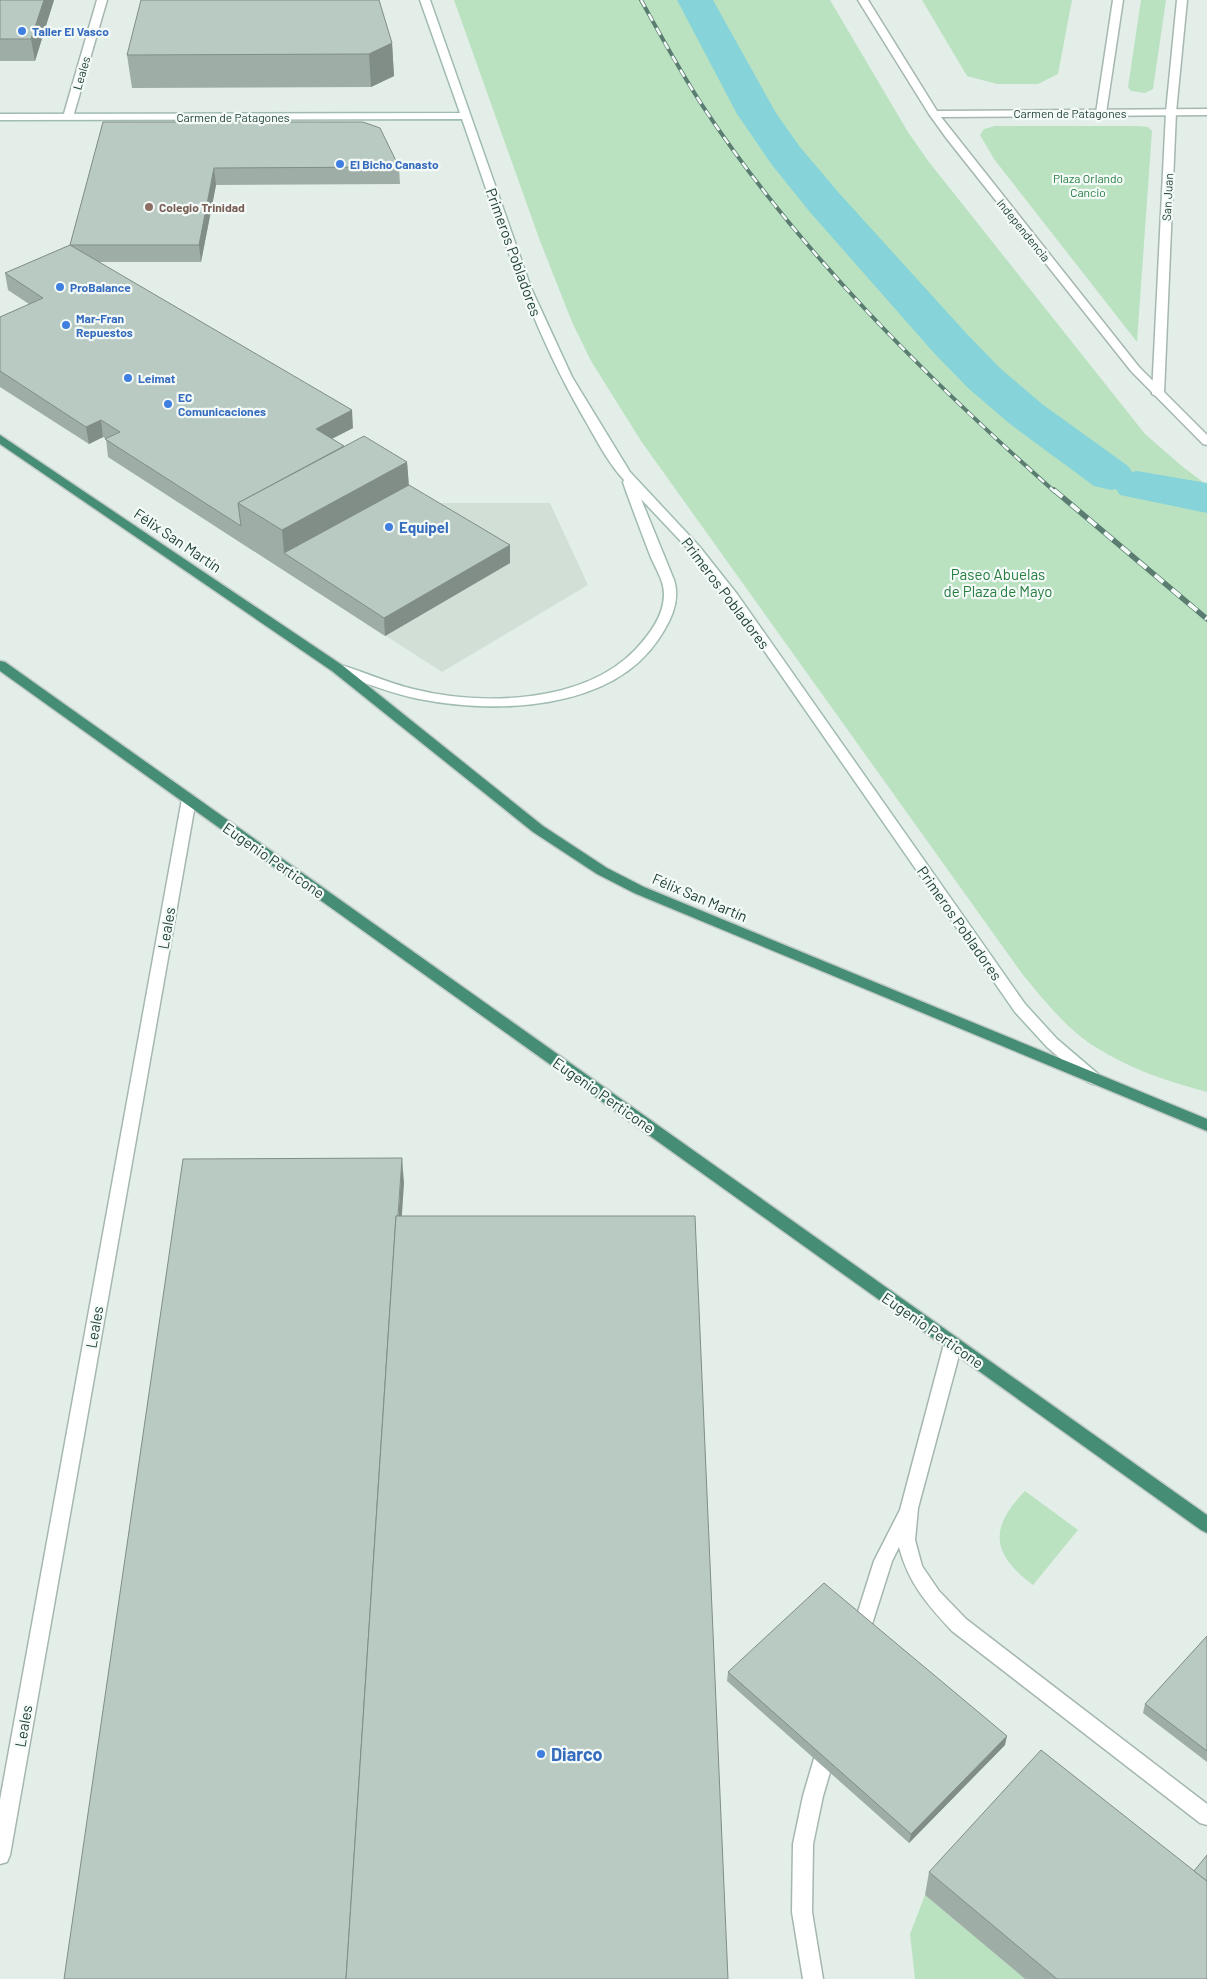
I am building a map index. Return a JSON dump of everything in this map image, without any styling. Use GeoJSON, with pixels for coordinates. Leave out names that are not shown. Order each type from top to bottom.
{"type":"FeatureCollection","features":[{"type":"Feature","properties":{"kind":"highway","name":"Félix San Martín"},"geometry":{"type":"LineString","coordinates":[[0,439],[338,668],[538,829],[602,871],[639,890],[1207,1125]]}},
{"type":"Feature","properties":{"kind":"highway","name":"Eugenio Perticone"},"geometry":{"type":"LineString","coordinates":[[0,664],[1207,1525]]}},
{"type":"Feature","properties":{"kind":"street","name":"Leales"},"geometry":{"type":"LineString","coordinates":[[68,117],[102,0]]}},
{"type":"Feature","properties":{"kind":"street","name":"Primeros Pobladores"},"geometry":{"type":"LineString","coordinates":[[425,0],[526,288],[566,377],[593,424],[625,474],[695,550],[733,597],[1020,1008],[1052,1043],[1094,1079]]}},
{"type":"Feature","properties":{"kind":"street","name":"Independencia"},"geometry":{"type":"LineString","coordinates":[[863,0],[934,114],[994,192],[1158,394],[1207,442]]}},
{"type":"Feature","properties":{"kind":"street"},"geometry":{"type":"LineString","coordinates":[[1101,113],[1118,0]]}},
{"type":"Feature","properties":{"kind":"street","name":"San Juan"},"geometry":{"type":"LineString","coordinates":[[1158,394],[1171,112],[1182,0]]}},
{"type":"Feature","properties":{"kind":"street","name":"Carmen de Patagones"},"geometry":{"type":"LineString","coordinates":[[934,114],[1207,112]]}},
{"type":"Feature","properties":{"kind":"street","name":"Carmen de Patagones"},"geometry":{"type":"LineString","coordinates":[[0,117],[465,116]]}},
{"type":"Feature","properties":{"kind":"street","name":"Félix San Martín"},"geometry":{"type":"LineString","coordinates":[[338,668],[384,686],[421,695],[496,701],[559,696],[593,686],[620,671],[642,652],[658,629],[669,608],[670,588],[625,474]]}},
{"type":"Feature","properties":{"kind":"street","name":"Leales"},"geometry":{"type":"LineString","coordinates":[[0,1855],[189,799]]}},
{"type":"Feature","properties":{"kind":"street"},"geometry":{"type":"LineString","coordinates":[[953,1344],[910,1508],[906,1540],[914,1568],[932,1597],[959,1625],[1207,1816]]}},
{"type":"Feature","properties":{"kind":"street"},"geometry":{"type":"LineString","coordinates":[[855,1652],[883,1561],[910,1508]]}},
{"type":"Feature","properties":{"kind":"street"},"geometry":{"type":"LineString","coordinates":[[813,1979],[802,1912],[803,1844],[813,1796],[833,1728]]}},
{"type":"Feature","properties":{"kind":"shaded area","name":"Equipel"},"geometry":{"type":"Polygon","coordinates":[[[353,428],[318,446],[410,503],[550,503],[588,585],[442,672],[108,457],[353,428]]]}},
{"type":"Feature","properties":{"kind":"green space","name":"Paseo Abuelas de Plaza de Mayo"},"geometry":{"type":"Polygon","coordinates":[[[454,0],[830,0],[908,132],[929,162],[1145,434],[1207,485],[1207,1092],[1150,1074],[1110,1056],[1076,1033],[1048,1005],[1023,975],[641,441],[591,361],[572,322],[540,241],[454,0]]]}},
{"type":"Feature","properties":{"kind":"green space"},"geometry":{"type":"Polygon","coordinates":[[[922,0],[1072,0],[1058,74],[1038,84],[997,84],[967,76],[922,0]]]}},
{"type":"Feature","properties":{"kind":"green space"},"geometry":{"type":"Polygon","coordinates":[[[1141,0],[1166,0],[1153,89],[1145,93],[1131,91],[1128,87],[1141,0]]]}},
{"type":"Feature","properties":{"kind":"green space","name":"Plaza Orlando Cancio"},"geometry":{"type":"Polygon","coordinates":[[[995,126],[1138,126],[1148,127],[1152,131],[1137,342],[994,159],[980,135],[984,129],[995,126]]]}},
{"type":"Feature","properties":{"kind":"green space"},"geometry":{"type":"Polygon","coordinates":[[[1025,1491],[1078,1530],[1033,1585],[1019,1574],[1009,1562],[1000,1540],[1005,1517],[1013,1504],[1025,1491]]]}},
{"type":"Feature","properties":{"kind":"green space"},"geometry":{"type":"Polygon","coordinates":[[[925,1895],[1025,1979],[915,1979],[910,1934],[925,1895]]]}},
{"type":"Feature","properties":{"kind":"building"},"geometry":{"type":"Polygon","coordinates":[[[0,0],[44,0],[31,39],[0,39],[0,0]]]}},
{"type":"Feature","properties":{"kind":"building"},"geometry":{"type":"Polygon","coordinates":[[[141,0],[379,0],[392,43],[369,54],[127,55],[141,0]]]}},
{"type":"Feature","properties":{"kind":"building"},"geometry":{"type":"Polygon","coordinates":[[[103,122],[363,122],[380,128],[399,167],[214,168],[199,245],[70,245],[103,122]]]}},
{"type":"Feature","properties":{"kind":"building"},"geometry":{"type":"Polygon","coordinates":[[[70,245],[352,410],[316,429],[344,446],[238,503],[241,526],[105,439],[120,432],[101,420],[86,427],[0,371],[0,317],[43,298],[5,273],[70,245]]]}},
{"type":"Feature","properties":{"kind":"building"},"geometry":{"type":"Polygon","coordinates":[[[364,436],[407,462],[282,530],[238,503],[364,436]]]}},
{"type":"Feature","properties":{"kind":"building"},"geometry":{"type":"Polygon","coordinates":[[[409,485],[510,545],[384,618],[284,553],[409,485]]]}},
{"type":"Feature","properties":{"kind":"building"},"geometry":{"type":"Polygon","coordinates":[[[402,1158],[398,1216],[396,1216],[346,1979],[64,1979],[183,1159],[402,1158]]]}},
{"type":"Feature","properties":{"kind":"building","name":"Diarco"},"geometry":{"type":"Polygon","coordinates":[[[396,1216],[695,1216],[728,1979],[346,1979],[396,1216]]]}},
{"type":"Feature","properties":{"kind":"building"},"geometry":{"type":"Polygon","coordinates":[[[824,1583],[1007,1736],[911,1834],[728,1672],[824,1583]]]}},
{"type":"Feature","properties":{"kind":"building"},"geometry":{"type":"Polygon","coordinates":[[[1207,1636],[1207,1751],[1145,1704],[1207,1636]]]}},
{"type":"Feature","properties":{"kind":"building"},"geometry":{"type":"Polygon","coordinates":[[[1041,1750],[1207,1881],[1207,1979],[1057,1979],[929,1872],[1041,1750]]]}},
{"type":"Feature","properties":{"kind":"building"},"geometry":{"type":"Polygon","coordinates":[[[1207,1855],[1207,1881],[1194,1871],[1207,1855]]]}},
{"type":"Feature","properties":{"kind":"waterway"},"geometry":{"type":"LineString","coordinates":[[695,0],[757,114],[786,156],[824,202],[950,343],[984,378],[1026,414],[1111,476]]}},
{"type":"Feature","properties":{"kind":"waterway"},"geometry":{"type":"LineString","coordinates":[[1137,485],[1207,498]]}},
{"type":"Feature","properties":{"kind":"railway"},"geometry":{"type":"LineString","coordinates":[[641,0],[704,108],[741,161],[823,263],[867,311],[959,404],[1055,492]]}},
{"type":"Feature","properties":{"kind":"railway"},"geometry":{"type":"LineString","coordinates":[[1054,490],[1207,619]]}},
{"type":"Feature","properties":{"kind":"place","name":"Taller El Vasco"},"geometry":{"type":"Point","coordinates":[22,31]}},
{"type":"Feature","properties":{"kind":"place","name":"El Bicho Canasto"},"geometry":{"type":"Point","coordinates":[340,164]}},
{"type":"Feature","properties":{"kind":"place","name":"Colegio Trinidad"},"geometry":{"type":"Point","coordinates":[149,207]}},
{"type":"Feature","properties":{"kind":"place","name":"ProBalance"},"geometry":{"type":"Point","coordinates":[60,287]}},
{"type":"Feature","properties":{"kind":"place","name":"Mar-Fran Repuestos"},"geometry":{"type":"Point","coordinates":[66,325]}},
{"type":"Feature","properties":{"kind":"place","name":"Leimat"},"geometry":{"type":"Point","coordinates":[128,378]}},
{"type":"Feature","properties":{"kind":"place","name":"EC Comunicaciones"},"geometry":{"type":"Point","coordinates":[168,404]}},
{"type":"Feature","properties":{"kind":"place","name":"Equipel"},"geometry":{"type":"Point","coordinates":[389,527]}},
{"type":"Feature","properties":{"kind":"place","name":"Diarco"},"geometry":{"type":"Point","coordinates":[541,1754]}}]}
